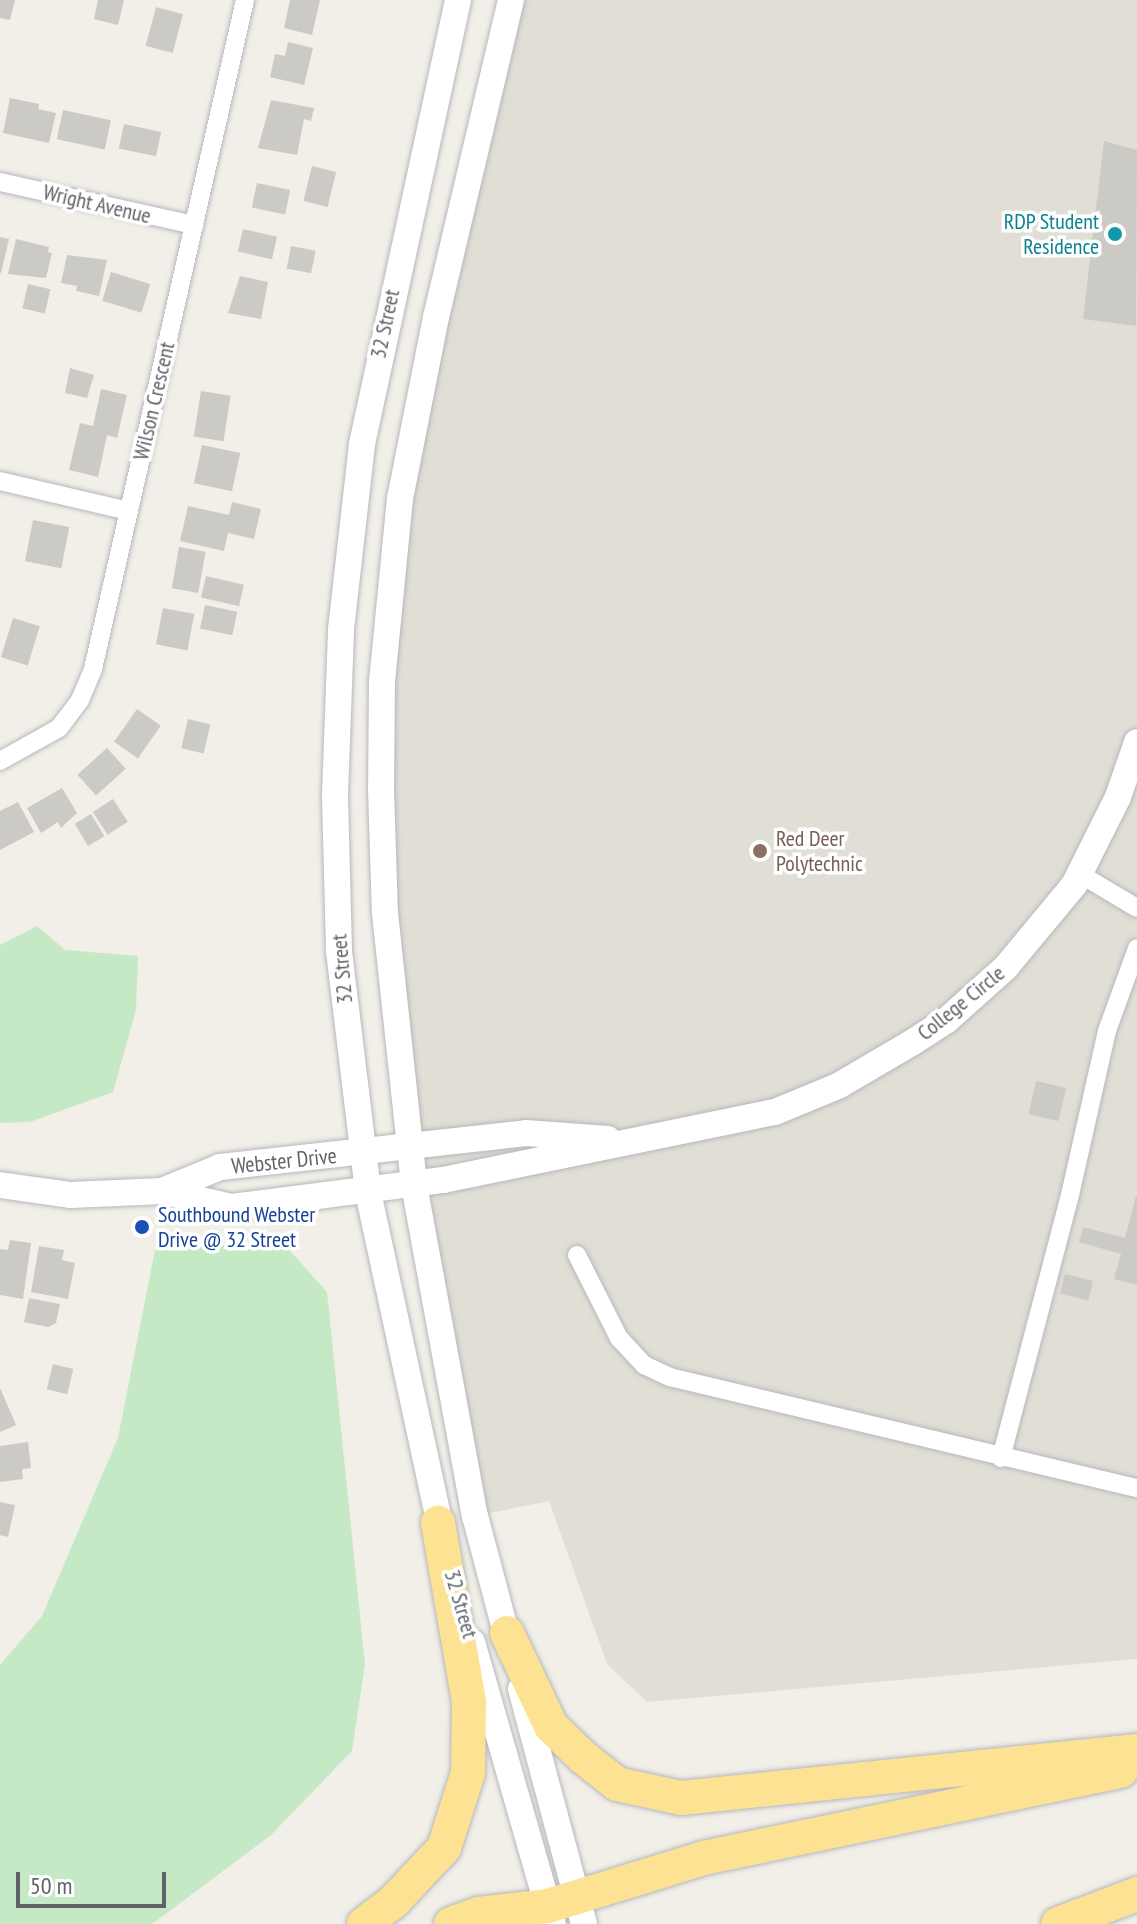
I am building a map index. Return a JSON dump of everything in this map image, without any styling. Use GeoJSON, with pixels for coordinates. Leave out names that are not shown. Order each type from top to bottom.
{"type":"FeatureCollection","features":[{"type":"Feature","properties":{"kind":"highway"},"geometry":{"type":"LineString","coordinates":[[364,1924],[394,1901],[444,1848],[468,1773],[469,1702],[438,1523]]}},
{"type":"Feature","properties":{"kind":"highway"},"geometry":{"type":"LineString","coordinates":[[507,1633],[551,1726],[584,1758],[617,1784],[681,1798],[1137,1751]]}},
{"type":"Feature","properties":{"kind":"highway"},"geometry":{"type":"LineString","coordinates":[[451,1924],[478,1914],[565,1913],[704,1858],[1137,1768]]}},
{"type":"Feature","properties":{"kind":"highway"},"geometry":{"type":"LineString","coordinates":[[1058,1924],[1137,1894]]}},
{"type":"Feature","properties":{"kind":"main road","name":"32 Street"},"geometry":{"type":"LineString","coordinates":[[458,0],[364,430],[341,629],[336,870],[339,950],[368,1191],[438,1523],[565,1913]]}},
{"type":"Feature","properties":{"kind":"main road","name":"32 Street"},"geometry":{"type":"LineString","coordinates":[[511,0],[426,364],[400,498],[382,680],[384,867],[408,1148],[414,1185],[475,1516],[507,1633],[565,1913]]}},
{"type":"Feature","properties":{"kind":"main road","name":"College Circle"},"geometry":{"type":"LineString","coordinates":[[414,1185],[535,1164],[626,1141],[775,1112],[838,1086],[913,1042],[947,1020],[1006,967],[1068,894],[1118,797],[1137,742]]}},
{"type":"Feature","properties":{"kind":"main road","name":"College Circle"},"geometry":{"type":"LineString","coordinates":[[408,1148],[526,1133],[626,1141]]}},
{"type":"Feature","properties":{"kind":"main road","name":"Webster Drive"},"geometry":{"type":"LineString","coordinates":[[162,1191],[220,1167],[408,1148]]}},
{"type":"Feature","properties":{"kind":"main road","name":"Webster Drive"},"geometry":{"type":"LineString","coordinates":[[0,1185],[71,1195],[162,1191],[232,1207],[414,1185]]}},
{"type":"Feature","properties":{"kind":"street","name":"Wilson Crescent"},"geometry":{"type":"LineString","coordinates":[[0,761],[59,728],[89,684],[245,0]]}},
{"type":"Feature","properties":{"kind":"street","name":"Wright Avenue"},"geometry":{"type":"LineString","coordinates":[[0,182],[194,225]]}},
{"type":"Feature","properties":{"kind":"street"},"geometry":{"type":"LineString","coordinates":[[0,481],[129,511]]}},
{"type":"Feature","properties":{"kind":"street"},"geometry":{"type":"LineString","coordinates":[[1080,874],[1137,908]]}},
{"type":"Feature","properties":{"kind":"street"},"geometry":{"type":"LineString","coordinates":[[1001,1458],[1070,1195],[1107,1031],[1137,948]]}},
{"type":"Feature","properties":{"kind":"street"},"geometry":{"type":"LineString","coordinates":[[577,1255],[619,1338],[644,1365],[685,1381],[1137,1488]]}},
{"type":"Feature","properties":{"kind":"shaded area","name":"Red Deer Polytechnic"},"geometry":{"type":"Polygon","coordinates":[[[511,0],[1137,0],[1137,1659],[647,1702],[607,1664],[549,1501],[475,1516],[395,1024],[390,587],[511,0]]]}},
{"type":"Feature","properties":{"kind":"green space"},"geometry":{"type":"Polygon","coordinates":[[[37,926],[65,950],[138,956],[136,1010],[113,1092],[30,1122],[0,1123],[0,945],[37,926]]]}},
{"type":"Feature","properties":{"kind":"green space"},"geometry":{"type":"Polygon","coordinates":[[[281,1241],[327,1292],[365,1664],[352,1751],[271,1835],[152,1924],[0,1924],[0,1665],[42,1616],[118,1438],[155,1250],[281,1241]]]}},
{"type":"Feature","properties":{"kind":"building"},"geometry":{"type":"Polygon","coordinates":[[[0,0],[15,0],[10,20],[0,18],[0,0]]]}},
{"type":"Feature","properties":{"kind":"building"},"geometry":{"type":"Polygon","coordinates":[[[98,0],[124,0],[118,25],[94,19],[98,0]]]}},
{"type":"Feature","properties":{"kind":"building"},"geometry":{"type":"Polygon","coordinates":[[[290,0],[320,0],[312,35],[284,28],[290,0]]]}},
{"type":"Feature","properties":{"kind":"building"},"geometry":{"type":"Polygon","coordinates":[[[156,7],[183,14],[173,53],[146,46],[156,7]]]}},
{"type":"Feature","properties":{"kind":"building"},"geometry":{"type":"Polygon","coordinates":[[[288,42],[313,48],[304,85],[270,77],[275,54],[285,56],[288,42]]]}},
{"type":"Feature","properties":{"kind":"building"},"geometry":{"type":"Polygon","coordinates":[[[10,98],[39,104],[38,109],[56,113],[49,143],[3,133],[10,98]]]}},
{"type":"Feature","properties":{"kind":"building"},"geometry":{"type":"Polygon","coordinates":[[[271,100],[314,108],[311,121],[304,119],[297,155],[258,148],[271,100]]]}},
{"type":"Feature","properties":{"kind":"building"},"geometry":{"type":"Polygon","coordinates":[[[63,110],[111,120],[105,150],[57,139],[63,110]]]}},
{"type":"Feature","properties":{"kind":"building"},"geometry":{"type":"Polygon","coordinates":[[[124,124],[161,132],[156,156],[119,148],[124,124]]]}},
{"type":"Feature","properties":{"kind":"building","name":"RDP Student Residence"},"geometry":{"type":"Polygon","coordinates":[[[1104,141],[1137,150],[1136,326],[1083,319],[1104,141]]]}},
{"type":"Feature","properties":{"kind":"building"},"geometry":{"type":"Polygon","coordinates":[[[312,166],[336,172],[328,207],[303,201],[312,166]]]}},
{"type":"Feature","properties":{"kind":"building"},"geometry":{"type":"Polygon","coordinates":[[[257,183],[290,190],[285,215],[252,207],[257,183]]]}},
{"type":"Feature","properties":{"kind":"building"},"geometry":{"type":"Polygon","coordinates":[[[243,229],[277,237],[272,259],[238,251],[243,229]]]}},
{"type":"Feature","properties":{"kind":"building"},"geometry":{"type":"Polygon","coordinates":[[[0,237],[9,239],[1,273],[0,273],[0,237]]]}},
{"type":"Feature","properties":{"kind":"building"},"geometry":{"type":"Polygon","coordinates":[[[16,239],[49,247],[48,252],[52,253],[46,278],[8,274],[16,239]]]}},
{"type":"Feature","properties":{"kind":"building"},"geometry":{"type":"Polygon","coordinates":[[[291,246],[316,251],[311,273],[287,269],[291,246]]]}},
{"type":"Feature","properties":{"kind":"building"},"geometry":{"type":"Polygon","coordinates":[[[67,255],[107,260],[99,296],[76,291],[77,286],[61,283],[67,255]]]}},
{"type":"Feature","properties":{"kind":"building"},"geometry":{"type":"Polygon","coordinates":[[[111,272],[150,284],[141,313],[102,301],[111,272]]]}},
{"type":"Feature","properties":{"kind":"building"},"geometry":{"type":"Polygon","coordinates":[[[240,276],[268,282],[261,319],[228,313],[240,276]]]}},
{"type":"Feature","properties":{"kind":"building"},"geometry":{"type":"Polygon","coordinates":[[[28,284],[50,289],[45,314],[22,308],[28,284]]]}},
{"type":"Feature","properties":{"kind":"building"},"geometry":{"type":"Polygon","coordinates":[[[70,368],[94,375],[87,398],[65,393],[70,368]]]}},
{"type":"Feature","properties":{"kind":"building"},"geometry":{"type":"Polygon","coordinates":[[[101,389],[127,395],[117,438],[107,435],[98,477],[69,470],[80,423],[93,426],[101,389]]]}},
{"type":"Feature","properties":{"kind":"building"},"geometry":{"type":"Polygon","coordinates":[[[201,391],[231,396],[223,441],[194,436],[201,391]]]}},
{"type":"Feature","properties":{"kind":"building"},"geometry":{"type":"Polygon","coordinates":[[[202,445],[240,453],[232,491],[194,483],[202,445]]]}},
{"type":"Feature","properties":{"kind":"building"},"geometry":{"type":"Polygon","coordinates":[[[232,502],[261,509],[254,539],[228,533],[224,551],[180,541],[188,506],[229,515],[232,502]]]}},
{"type":"Feature","properties":{"kind":"building"},"geometry":{"type":"Polygon","coordinates":[[[33,520],[69,527],[61,568],[25,561],[33,520]]]}},
{"type":"Feature","properties":{"kind":"building"},"geometry":{"type":"Polygon","coordinates":[[[179,547],[206,552],[198,593],[172,588],[179,547]]]}},
{"type":"Feature","properties":{"kind":"building"},"geometry":{"type":"Polygon","coordinates":[[[206,576],[244,585],[239,606],[201,597],[206,576]]]}},
{"type":"Feature","properties":{"kind":"building"},"geometry":{"type":"Polygon","coordinates":[[[205,605],[237,612],[232,635],[200,628],[205,605]]]}},
{"type":"Feature","properties":{"kind":"building"},"geometry":{"type":"Polygon","coordinates":[[[163,608],[194,614],[187,650],[156,644],[163,608]]]}},
{"type":"Feature","properties":{"kind":"building"},"geometry":{"type":"Polygon","coordinates":[[[13,618],[40,626],[28,665],[1,657],[13,618]]]}},
{"type":"Feature","properties":{"kind":"building"},"geometry":{"type":"Polygon","coordinates":[[[137,709],[161,726],[138,758],[114,742],[137,709]]]}},
{"type":"Feature","properties":{"kind":"building"},"geometry":{"type":"Polygon","coordinates":[[[188,719],[210,724],[204,753],[181,748],[188,719]]]}},
{"type":"Feature","properties":{"kind":"building"},"geometry":{"type":"Polygon","coordinates":[[[107,748],[126,769],[96,796],[77,775],[107,748]]]}},
{"type":"Feature","properties":{"kind":"building"},"geometry":{"type":"Polygon","coordinates":[[[62,788],[77,813],[61,828],[58,822],[41,833],[27,808],[62,788]]]}},
{"type":"Feature","properties":{"kind":"building"},"geometry":{"type":"Polygon","coordinates":[[[113,799],[128,822],[108,835],[93,812],[113,799]]]}},
{"type":"Feature","properties":{"kind":"building"},"geometry":{"type":"Polygon","coordinates":[[[18,802],[34,832],[0,850],[0,811],[18,802]]]}},
{"type":"Feature","properties":{"kind":"building"},"geometry":{"type":"Polygon","coordinates":[[[91,814],[104,836],[88,846],[75,824],[91,814]]]}},
{"type":"Feature","properties":{"kind":"building"},"geometry":{"type":"Polygon","coordinates":[[[1036,1081],[1066,1088],[1059,1121],[1028,1114],[1036,1081]]]}},
{"type":"Feature","properties":{"kind":"building"},"geometry":{"type":"Polygon","coordinates":[[[1136,1196],[1137,1285],[1114,1279],[1121,1254],[1079,1242],[1083,1227],[1125,1238],[1136,1196]]]}},
{"type":"Feature","properties":{"kind":"building"},"geometry":{"type":"Polygon","coordinates":[[[10,1240],[31,1243],[23,1299],[0,1295],[0,1249],[8,1250],[10,1240]]]}},
{"type":"Feature","properties":{"kind":"building"},"geometry":{"type":"Polygon","coordinates":[[[39,1246],[64,1250],[62,1260],[75,1263],[68,1299],[31,1292],[39,1246]]]}},
{"type":"Feature","properties":{"kind":"building"},"geometry":{"type":"Polygon","coordinates":[[[1065,1274],[1093,1281],[1088,1300],[1060,1293],[1065,1274]]]}},
{"type":"Feature","properties":{"kind":"building"},"geometry":{"type":"Polygon","coordinates":[[[29,1298],[60,1304],[56,1323],[48,1327],[24,1322],[29,1298]]]}},
{"type":"Feature","properties":{"kind":"building"},"geometry":{"type":"Polygon","coordinates":[[[53,1364],[73,1369],[67,1394],[47,1389],[53,1364]]]}},
{"type":"Feature","properties":{"kind":"building"},"geometry":{"type":"Polygon","coordinates":[[[0,1388],[16,1425],[0,1432],[0,1388]]]}},
{"type":"Feature","properties":{"kind":"building"},"geometry":{"type":"Polygon","coordinates":[[[28,1442],[31,1468],[22,1469],[23,1479],[0,1482],[0,1446],[28,1442]]]}},
{"type":"Feature","properties":{"kind":"building"},"geometry":{"type":"Polygon","coordinates":[[[0,1502],[15,1505],[8,1537],[0,1535],[0,1502]]]}},
{"type":"Feature","properties":{"kind":"place","name":"RDP Student Residence"},"geometry":{"type":"Point","coordinates":[1115,234]}},
{"type":"Feature","properties":{"kind":"place","name":"Red Deer Polytechnic"},"geometry":{"type":"Point","coordinates":[760,851]}},
{"type":"Feature","properties":{"kind":"place","name":"Southbound Webster Drive @ 32 Street"},"geometry":{"type":"Point","coordinates":[142,1227]}}]}
